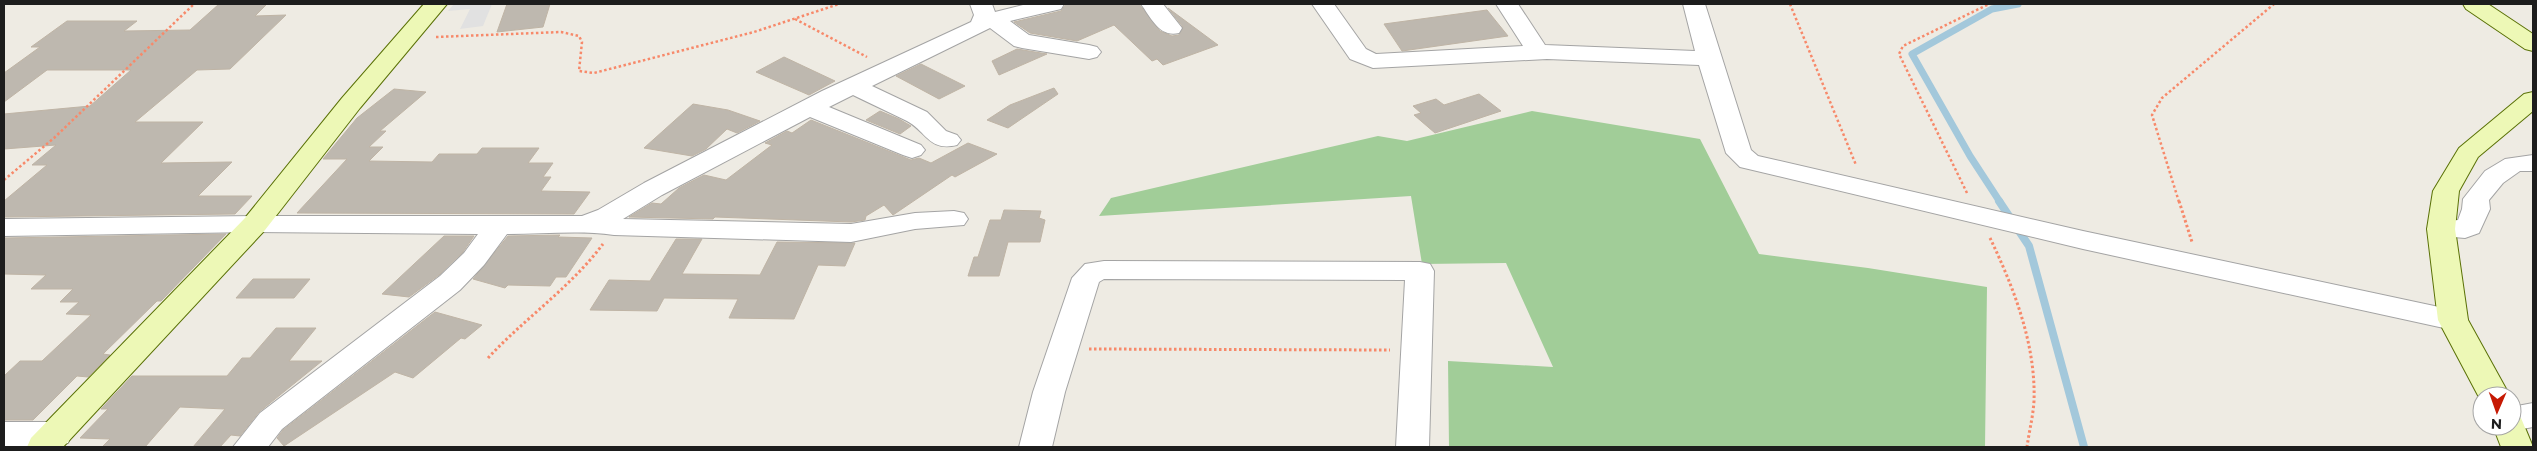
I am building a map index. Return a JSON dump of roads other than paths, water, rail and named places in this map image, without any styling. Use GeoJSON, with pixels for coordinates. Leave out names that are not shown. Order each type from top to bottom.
{"type":"FeatureCollection","features":[{"type":"Feature","properties":{"kind":"street"},"geometry":{"type":"LineString","coordinates":[[4,434],[49,440],[255,224],[351,103],[436,4]]}},
{"type":"Feature","properties":{"kind":"street"},"geometry":{"type":"LineString","coordinates":[[602,225],[608,216],[653,189],[853,86],[974,30],[986,15],[1052,4]]}},
{"type":"Feature","properties":{"kind":"street"},"geometry":{"type":"LineString","coordinates":[[1152,4],[1171,28]]}},
{"type":"Feature","properties":{"kind":"street"},"geometry":{"type":"LineString","coordinates":[[1323,4],[1358,54],[1373,61],[1537,52],[1709,58]]}},
{"type":"Feature","properties":{"kind":"street"},"geometry":{"type":"LineString","coordinates":[[1507,4],[1530,36],[1537,52]]}},
{"type":"Feature","properties":{"kind":"street"},"geometry":{"type":"LineString","coordinates":[[1694,4],[1709,58],[1742,158],[1749,162],[2199,266],[2453,320]]}},
{"type":"Feature","properties":{"kind":"street"},"geometry":{"type":"LineString","coordinates":[[2474,4],[2533,44]]}},
{"type":"Feature","properties":{"kind":"street"},"geometry":{"type":"LineString","coordinates":[[986,15],[1022,41],[1089,52]]}},
{"type":"Feature","properties":{"kind":"street"},"geometry":{"type":"LineString","coordinates":[[853,86],[918,117],[937,136],[948,140]]}},
{"type":"Feature","properties":{"kind":"street"},"geometry":{"type":"LineString","coordinates":[[2489,386],[2453,320],[2441,229],[2446,192],[2468,153],[2533,99]]}},
{"type":"Feature","properties":{"kind":"street"},"geometry":{"type":"LineString","coordinates":[[810,108],[912,150]]}},
{"type":"Feature","properties":{"kind":"street"},"geometry":{"type":"LineString","coordinates":[[2441,229],[2465,229],[2469,227],[2476,209],[2476,199],[2494,177],[2514,164],[2533,163]]}},
{"type":"Feature","properties":{"kind":"street"},"geometry":{"type":"LineString","coordinates":[[4,228],[255,224],[602,225],[851,233],[915,220],[954,219]]}},
{"type":"Feature","properties":{"kind":"street"},"geometry":{"type":"LineString","coordinates":[[250,447],[271,420],[450,283],[474,258],[500,226]]}},
{"type":"Feature","properties":{"kind":"street"},"geometry":{"type":"LineString","coordinates":[[1035,447],[1087,277],[1095,271],[1104,270],[1420,272],[1413,447]]}},
{"type":"Feature","properties":{"kind":"waterway"},"geometry":{"type":"LineString","coordinates":[[2000,202],[1970,156],[1912,54],[1992,9],[2018,4]]}},
{"type":"Feature","properties":{"kind":"waterway"},"geometry":{"type":"LineString","coordinates":[[1999,201],[2029,246],[2084,447]]}}]}
